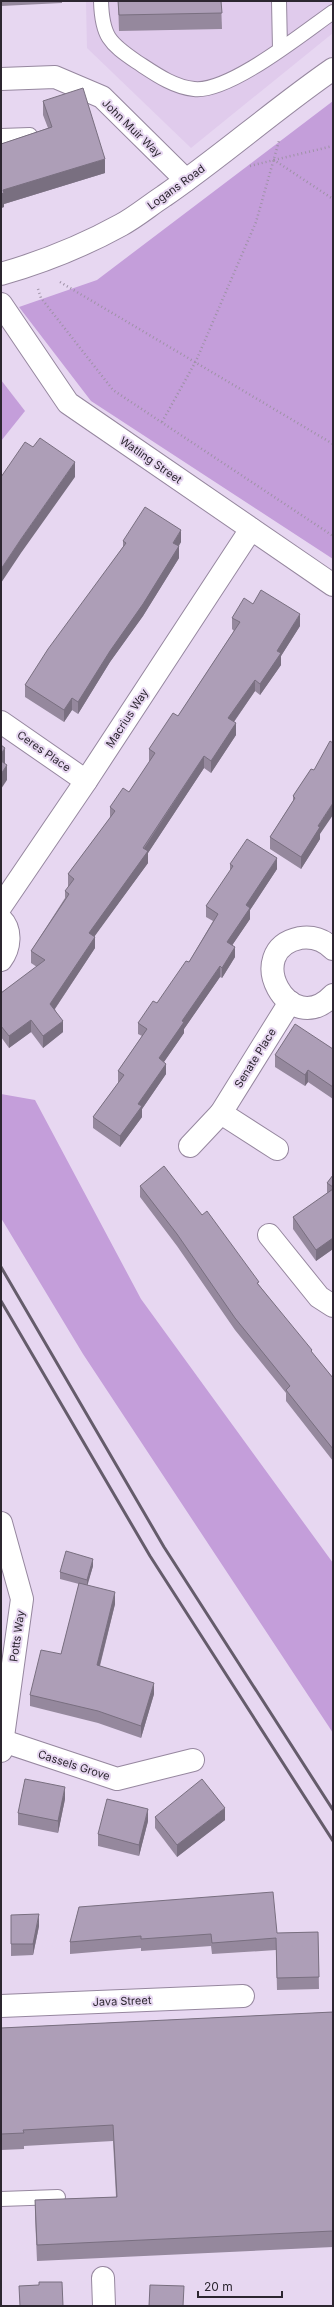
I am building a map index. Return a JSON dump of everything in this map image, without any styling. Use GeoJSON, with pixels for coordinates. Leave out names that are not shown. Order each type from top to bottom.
{"type":"FeatureCollection","features":[{"type":"Feature","properties":{"kind":"street","name":"Logans Road"},"geometry":{"type":"LineString","coordinates":[[1,274],[31,266],[80,246],[122,224],[186,180],[300,91],[333,68]]}},
{"type":"Feature","properties":{"kind":"street","name":"John Muir Way"},"geometry":{"type":"LineString","coordinates":[[1,78],[55,78],[102,97],[186,180]]}},
{"type":"Feature","properties":{"kind":"street","name":"Watling Street"},"geometry":{"type":"LineString","coordinates":[[1,304],[68,403],[333,585]]}},
{"type":"Feature","properties":{"kind":"street","name":"Macrius Way"},"geometry":{"type":"LineString","coordinates":[[1,906],[86,781],[251,528]]}},
{"type":"Feature","properties":{"kind":"street","name":"Ceres Place"},"geometry":{"type":"LineString","coordinates":[[1,722],[86,781]]}},
{"type":"Feature","properties":{"kind":"street"},"geometry":{"type":"LineString","coordinates":[[1,919],[8,933],[9,944],[1,960]]}},
{"type":"Feature","properties":{"kind":"street"},"geometry":{"type":"LineString","coordinates":[[331,943],[317,938],[300,938],[285,945],[278,953],[273,964],[272,975],[275,986],[281,995],[290,1002],[309,1007],[319,1004],[333,995]]}},
{"type":"Feature","properties":{"kind":"street","name":"Senate Place"},"geometry":{"type":"LineString","coordinates":[[190,1146],[221,1113],[290,1002]]}},
{"type":"Feature","properties":{"kind":"street"},"geometry":{"type":"LineString","coordinates":[[221,1113],[277,1149]]}},
{"type":"Feature","properties":{"kind":"street"},"geometry":{"type":"LineString","coordinates":[[269,1235],[319,1297],[333,1306]]}},
{"type":"Feature","properties":{"kind":"street","name":"Potts Way"},"geometry":{"type":"LineString","coordinates":[[1,1523],[22,1599],[2,1746]]}},
{"type":"Feature","properties":{"kind":"street","name":"Cassels Grove"},"geometry":{"type":"LineString","coordinates":[[2,1746],[117,1779],[193,1760]]}},
{"type":"Feature","properties":{"kind":"street","name":"Java Street"},"geometry":{"type":"LineString","coordinates":[[1,2006],[243,1996]]}},
{"type":"Feature","properties":{"kind":"street"},"geometry":{"type":"LineString","coordinates":[[103,2278],[104,2306]]}},
{"type":"Feature","properties":{"kind":"lane"},"geometry":{"type":"LineString","coordinates":[[101,1],[104,30],[114,45],[154,73],[179,86],[202,89],[215,86],[250,69],[333,12]]}},
{"type":"Feature","properties":{"kind":"lane"},"geometry":{"type":"LineString","coordinates":[[279,1],[280,49]]}},
{"type":"Feature","properties":{"kind":"lane"},"geometry":{"type":"LineString","coordinates":[[1,136],[30,135]]}},
{"type":"Feature","properties":{"kind":"lane"},"geometry":{"type":"LineString","coordinates":[[1,2199],[58,2197]]}},
{"type":"Feature","properties":{"kind":"path"},"geometry":{"type":"LineString","coordinates":[[162,422],[196,361],[256,222],[282,134]]}},
{"type":"Feature","properties":{"kind":"path"},"geometry":{"type":"LineString","coordinates":[[245,167],[333,146]]}},
{"type":"Feature","properties":{"kind":"path"},"geometry":{"type":"LineString","coordinates":[[274,160],[333,199]]}},
{"type":"Feature","properties":{"kind":"path"},"geometry":{"type":"LineString","coordinates":[[31,266],[196,361],[332,444]]}},
{"type":"Feature","properties":{"kind":"path"},"geometry":{"type":"LineString","coordinates":[[31,266],[41,298],[113,390],[333,536]]}},
{"type":"Feature","properties":{"kind":"shaded area"},"geometry":{"type":"Polygon","coordinates":[[[86,1],[333,1],[333,33],[191,148],[87,48],[86,1]]]}},
{"type":"Feature","properties":{"kind":"shaded area"},"geometry":{"type":"Polygon","coordinates":[[[333,101],[333,559],[91,401],[19,307],[97,280],[333,101]]]}},
{"type":"Feature","properties":{"kind":"shaded area"},"geometry":{"type":"Polygon","coordinates":[[[1,380],[25,411],[1,441],[1,380]]]}},
{"type":"Feature","properties":{"kind":"shaded area"},"geometry":{"type":"Polygon","coordinates":[[[1,1094],[35,1100],[141,1299],[333,1563],[333,1733],[83,1354],[1,1218],[1,1094]]]}},
{"type":"Feature","properties":{"kind":"building"},"geometry":{"type":"Polygon","coordinates":[[[118,1],[221,1],[222,13],[119,15],[118,1]]]}},
{"type":"Feature","properties":{"kind":"building"},"geometry":{"type":"Polygon","coordinates":[[[83,88],[105,159],[3,190],[4,193],[1,194],[1,144],[52,127],[43,101],[83,88]]]}},
{"type":"Feature","properties":{"kind":"building"},"geometry":{"type":"Polygon","coordinates":[[[40,438],[75,462],[1,569],[1,477],[25,442],[33,447],[40,438]]]}},
{"type":"Feature","properties":{"kind":"building"},"geometry":{"type":"Polygon","coordinates":[[[145,507],[181,530],[173,543],[179,546],[143,604],[110,651],[78,702],[72,698],[64,710],[25,685],[48,649],[126,543],[123,541],[145,507]]]}},
{"type":"Feature","properties":{"kind":"building"},"geometry":{"type":"Polygon","coordinates":[[[261,590],[300,614],[277,651],[281,653],[260,684],[255,680],[228,718],[236,723],[211,761],[204,756],[143,848],[148,851],[89,933],[95,937],[50,1004],[63,1021],[43,1036],[31,1020],[9,1036],[1,1026],[1,993],[45,960],[31,951],[69,894],[65,891],[74,879],[68,874],[115,811],[110,807],[123,788],[129,792],[155,753],[149,749],[173,713],[178,716],[240,622],[232,618],[244,598],[253,604],[261,590]]]}},
{"type":"Feature","properties":{"kind":"building"},"geometry":{"type":"Polygon","coordinates":[[[330,741],[333,743],[333,803],[301,857],[270,837],[295,798],[293,796],[311,769],[314,770],[330,741]]]}},
{"type":"Feature","properties":{"kind":"building"},"geometry":{"type":"Polygon","coordinates":[[[1,745],[5,748],[1,754],[1,745]]]}},
{"type":"Feature","properties":{"kind":"building"},"geometry":{"type":"Polygon","coordinates":[[[1,761],[7,765],[1,774],[1,761]]]}},
{"type":"Feature","properties":{"kind":"building"},"geometry":{"type":"Polygon","coordinates":[[[247,839],[277,858],[246,905],[250,908],[227,942],[235,947],[222,968],[220,966],[182,1021],[184,1022],[159,1058],[166,1064],[138,1104],[142,1106],[120,1136],[93,1117],[124,1075],[118,1071],[147,1029],[138,1023],[153,1001],[157,1003],[186,961],[189,962],[218,914],[206,906],[233,866],[230,864],[247,839]]]}},
{"type":"Feature","properties":{"kind":"building"},"geometry":{"type":"Polygon","coordinates":[[[295,1024],[333,1049],[333,1087],[308,1070],[305,1075],[275,1055],[295,1024]]]}},
{"type":"Feature","properties":{"kind":"building"},"geometry":{"type":"Polygon","coordinates":[[[164,1166],[202,1215],[207,1211],[259,1282],[257,1283],[333,1378],[333,1449],[286,1390],[290,1386],[235,1318],[177,1234],[140,1186],[164,1166]]]}},
{"type":"Feature","properties":{"kind":"building"},"geometry":{"type":"Polygon","coordinates":[[[333,1175],[333,1187],[327,1183],[333,1175]]]}},
{"type":"Feature","properties":{"kind":"building"},"geometry":{"type":"Polygon","coordinates":[[[333,1189],[333,1238],[316,1250],[293,1217],[333,1189]]]}},
{"type":"Feature","properties":{"kind":"building"},"geometry":{"type":"Polygon","coordinates":[[[66,1551],[93,1559],[87,1580],[60,1572],[66,1551]]]}},
{"type":"Feature","properties":{"kind":"building"},"geometry":{"type":"Polygon","coordinates":[[[79,1583],[115,1592],[97,1665],[154,1683],[141,1726],[98,1711],[30,1695],[41,1650],[61,1654],[79,1583]]]}},
{"type":"Feature","properties":{"kind":"building"},"geometry":{"type":"Polygon","coordinates":[[[25,1779],[65,1787],[58,1821],[18,1813],[25,1779]]]}},
{"type":"Feature","properties":{"kind":"building"},"geometry":{"type":"Polygon","coordinates":[[[202,1779],[225,1808],[177,1845],[155,1817],[202,1779]]]}},
{"type":"Feature","properties":{"kind":"building"},"geometry":{"type":"Polygon","coordinates":[[[107,1799],[148,1809],[139,1845],[98,1834],[107,1799]]]}},
{"type":"Feature","properties":{"kind":"building"},"geometry":{"type":"Polygon","coordinates":[[[273,1892],[277,1933],[318,1932],[319,1977],[277,1978],[276,1938],[212,1943],[211,1934],[141,1939],[141,1936],[70,1942],[79,1907],[273,1892]]]}},
{"type":"Feature","properties":{"kind":"building"},"geometry":{"type":"Polygon","coordinates":[[[39,1914],[33,1944],[11,1944],[11,1915],[39,1914]]]}},
{"type":"Feature","properties":{"kind":"building"},"geometry":{"type":"Polygon","coordinates":[[[333,2012],[333,2231],[37,2245],[35,2200],[117,2197],[113,2125],[23,2130],[24,2133],[1,2134],[1,2028],[333,2012]]]}},
{"type":"Feature","properties":{"kind":"building"},"geometry":{"type":"Polygon","coordinates":[[[39,2282],[62,2282],[63,2306],[20,2306],[19,2286],[39,2285],[39,2282]]]}},
{"type":"Feature","properties":{"kind":"building"},"geometry":{"type":"Polygon","coordinates":[[[150,2285],[184,2286],[183,2306],[149,2306],[150,2285]]]}},
{"type":"Feature","properties":{"kind":"railway"},"geometry":{"type":"LineString","coordinates":[[1,1267],[164,1547],[333,1810]]}},
{"type":"Feature","properties":{"kind":"railway"},"geometry":{"type":"LineString","coordinates":[[1,1301],[150,1556],[333,1841]]}}]}
